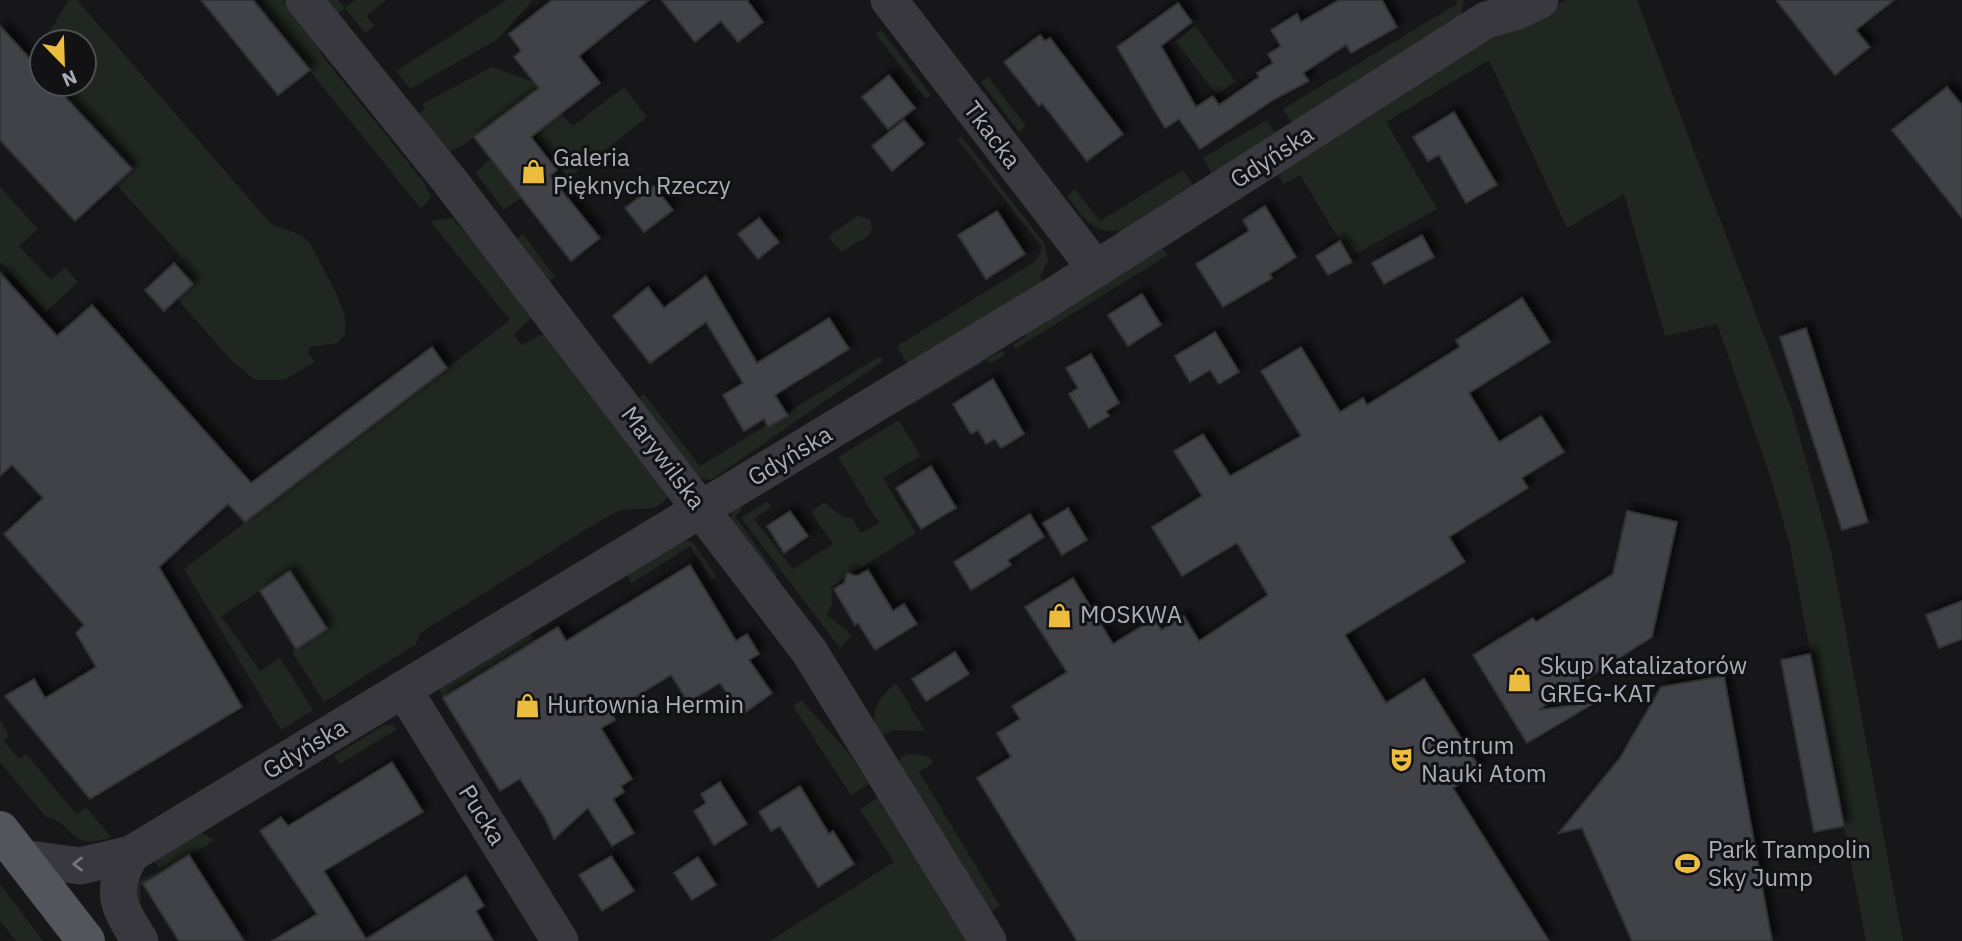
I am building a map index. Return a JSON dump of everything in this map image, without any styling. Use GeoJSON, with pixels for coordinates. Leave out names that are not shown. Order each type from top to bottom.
{"type":"FeatureCollection","features":[{"type":"Feature","properties":{"kind":"main road"},"geometry":{"type":"LineString","coordinates":[[12,844],[86,941]]}},
{"type":"Feature","properties":{"kind":"street","name":"Marywilska"},"geometry":{"type":"LineString","coordinates":[[303,0],[449,180],[826,676],[988,941]]}},
{"type":"Feature","properties":{"kind":"street","name":"Tkacka"},"geometry":{"type":"LineString","coordinates":[[888,0],[1096,269]]}},
{"type":"Feature","properties":{"kind":"street","name":"Gdyńska"},"geometry":{"type":"LineString","coordinates":[[12,844],[80,866],[131,855],[1096,269],[1483,10],[1541,0]]}},
{"type":"Feature","properties":{"kind":"street","name":"Pucka"},"geometry":{"type":"LineString","coordinates":[[403,690],[560,941]]}},
{"type":"Feature","properties":{"kind":"street"},"geometry":{"type":"LineString","coordinates":[[131,855],[119,875],[118,899],[140,941]]}},
{"type":"Feature","properties":{"kind":"shaded area"},"geometry":{"type":"Polygon","coordinates":[[[69,0],[77,0],[271,224],[301,235],[310,243],[345,316],[345,335],[337,343],[310,347],[308,353],[315,362],[284,380],[255,380],[232,361],[177,299],[193,284],[174,263],[180,255],[115,183],[131,168],[66,98],[98,98],[98,28],[52,28],[69,0]]]}},
{"type":"Feature","properties":{"kind":"shaded area"},"geometry":{"type":"Polygon","coordinates":[[[253,0],[283,0],[311,34],[324,58],[423,181],[431,197],[421,209],[253,0]]]}},
{"type":"Feature","properties":{"kind":"shaded area"},"geometry":{"type":"Polygon","coordinates":[[[321,0],[338,0],[345,8],[334,16],[321,0]]]}},
{"type":"Feature","properties":{"kind":"shaded area"},"geometry":{"type":"Polygon","coordinates":[[[355,0],[386,0],[366,16],[375,26],[365,33],[345,8],[355,0]]]}},
{"type":"Feature","properties":{"kind":"shaded area"},"geometry":{"type":"Polygon","coordinates":[[[507,0],[533,0],[498,39],[410,89],[396,71],[507,0]]]}},
{"type":"Feature","properties":{"kind":"shaded area"},"geometry":{"type":"Polygon","coordinates":[[[1455,0],[1464,0],[1460,18],[1295,128],[1283,109],[1457,4],[1455,0]]]}},
{"type":"Feature","properties":{"kind":"shaded area"},"geometry":{"type":"Polygon","coordinates":[[[1565,0],[1637,0],[1792,410],[1831,551],[1903,941],[1866,941],[1790,546],[1770,475],[1717,324],[1665,336],[1624,194],[1567,228],[1489,60],[1386,122],[1437,209],[1350,257],[1300,175],[1284,184],[1276,172],[1488,39],[1550,11],[1565,0]]]}},
{"type":"Feature","properties":{"kind":"shaded area"},"geometry":{"type":"Polygon","coordinates":[[[1195,26],[1235,81],[1217,95],[1176,41],[1195,26]]]}},
{"type":"Feature","properties":{"kind":"shaded area"},"geometry":{"type":"Polygon","coordinates":[[[881,30],[931,95],[926,99],[876,34],[881,30]]]}},
{"type":"Feature","properties":{"kind":"shaded area"},"geometry":{"type":"Polygon","coordinates":[[[492,67],[542,85],[462,146],[444,154],[414,118],[425,109],[422,104],[492,67]]]}},
{"type":"Feature","properties":{"kind":"shaded area"},"geometry":{"type":"Polygon","coordinates":[[[988,77],[1026,126],[1019,132],[981,82],[988,77]]]}},
{"type":"Feature","properties":{"kind":"shaded area"},"geometry":{"type":"Polygon","coordinates":[[[624,87],[647,117],[569,178],[529,129],[558,112],[573,126],[624,87]]]}},
{"type":"Feature","properties":{"kind":"shaded area"},"geometry":{"type":"Polygon","coordinates":[[[1267,120],[1279,139],[1216,180],[1203,158],[1267,120]]]}},
{"type":"Feature","properties":{"kind":"shaded area"},"geometry":{"type":"Polygon","coordinates":[[[961,136],[1045,244],[1048,261],[1040,277],[1045,286],[910,368],[897,346],[1036,261],[1042,247],[957,139],[961,136]]]}},
{"type":"Feature","properties":{"kind":"shaded area"},"geometry":{"type":"Polygon","coordinates":[[[491,158],[522,197],[504,210],[476,173],[491,158]]]}},
{"type":"Feature","properties":{"kind":"shaded area"},"geometry":{"type":"Polygon","coordinates":[[[1183,170],[1197,191],[1121,239],[1118,230],[1101,229],[1088,222],[1067,196],[1075,189],[1100,221],[1183,170]]]}},
{"type":"Feature","properties":{"kind":"shaded area"},"geometry":{"type":"Polygon","coordinates":[[[0,187],[38,229],[19,246],[51,280],[65,267],[78,282],[46,312],[0,262],[0,187]]]}},
{"type":"Feature","properties":{"kind":"shaded area"},"geometry":{"type":"Polygon","coordinates":[[[858,215],[870,220],[872,229],[868,236],[841,252],[828,237],[858,215]]]}},
{"type":"Feature","properties":{"kind":"shaded area"},"geometry":{"type":"Polygon","coordinates":[[[452,218],[537,312],[514,335],[522,345],[549,331],[671,490],[667,498],[657,506],[621,511],[598,522],[420,633],[416,644],[324,702],[292,652],[327,629],[290,571],[221,616],[260,671],[280,658],[313,710],[281,730],[184,569],[510,320],[430,221],[452,218]]]}},
{"type":"Feature","properties":{"kind":"shaded area"},"geometry":{"type":"Polygon","coordinates":[[[523,234],[555,277],[546,284],[513,242],[523,234]]]}},
{"type":"Feature","properties":{"kind":"shaded area"},"geometry":{"type":"Polygon","coordinates":[[[1160,247],[1168,255],[1015,349],[1012,345],[1026,336],[1023,330],[1160,247]]]}},
{"type":"Feature","properties":{"kind":"shaded area"},"geometry":{"type":"Polygon","coordinates":[[[1002,351],[1005,355],[990,364],[987,360],[910,406],[907,399],[1002,351]]]}},
{"type":"Feature","properties":{"kind":"shaded area"},"geometry":{"type":"Polygon","coordinates":[[[880,356],[883,361],[711,480],[698,478],[635,401],[644,394],[700,466],[880,356]]]}},
{"type":"Feature","properties":{"kind":"shaded area"},"geometry":{"type":"Polygon","coordinates":[[[899,420],[920,456],[883,478],[916,533],[831,587],[832,604],[827,615],[852,635],[840,648],[741,518],[768,501],[771,507],[754,519],[793,569],[833,544],[811,512],[824,502],[843,517],[852,518],[861,533],[879,523],[838,457],[899,420]]]}},
{"type":"Feature","properties":{"kind":"shaded area"},"geometry":{"type":"Polygon","coordinates":[[[737,503],[742,510],[735,516],[777,575],[772,579],[729,519],[737,503]]]}},
{"type":"Feature","properties":{"kind":"shaded area"},"geometry":{"type":"Polygon","coordinates":[[[683,538],[694,544],[716,576],[712,580],[690,546],[632,583],[625,573],[683,538]]]}},
{"type":"Feature","properties":{"kind":"shaded area"},"geometry":{"type":"Polygon","coordinates":[[[529,633],[535,641],[443,698],[437,683],[529,633]]]}},
{"type":"Feature","properties":{"kind":"shaded area"},"geometry":{"type":"Polygon","coordinates":[[[896,683],[925,731],[893,730],[879,738],[875,721],[876,707],[883,695],[896,683]]]}},
{"type":"Feature","properties":{"kind":"shaded area"},"geometry":{"type":"Polygon","coordinates":[[[801,700],[848,752],[869,784],[851,795],[793,706],[801,700]]]}},
{"type":"Feature","properties":{"kind":"shaded area"},"geometry":{"type":"Polygon","coordinates":[[[0,719],[9,736],[4,741],[19,759],[26,754],[77,815],[86,807],[111,837],[97,841],[79,839],[63,824],[46,817],[0,762],[0,719]]]}},
{"type":"Feature","properties":{"kind":"shaded area"},"geometry":{"type":"Polygon","coordinates":[[[384,725],[393,725],[397,729],[340,764],[334,756],[384,725]]]}},
{"type":"Feature","properties":{"kind":"shaded area"},"geometry":{"type":"Polygon","coordinates":[[[907,754],[929,756],[933,763],[919,772],[1000,906],[986,915],[898,761],[907,754]]]}},
{"type":"Feature","properties":{"kind":"shaded area"},"geometry":{"type":"Polygon","coordinates":[[[881,796],[972,941],[770,941],[894,862],[860,809],[881,796]]]}},
{"type":"Feature","properties":{"kind":"shaded area"},"geometry":{"type":"Polygon","coordinates":[[[195,829],[215,840],[140,886],[141,916],[128,902],[139,881],[159,869],[151,856],[195,829]]]}},
{"type":"Feature","properties":{"kind":"shaded area"},"geometry":{"type":"Polygon","coordinates":[[[0,884],[43,941],[16,941],[0,921],[0,884]]]}},
{"type":"Feature","properties":{"kind":"building"},"geometry":{"type":"Polygon","coordinates":[[[201,0],[253,0],[310,70],[278,95],[201,0]]]}},
{"type":"Feature","properties":{"kind":"building"},"geometry":{"type":"Polygon","coordinates":[[[552,0],[649,0],[579,56],[600,83],[531,137],[557,170],[550,176],[600,238],[571,261],[474,137],[539,88],[514,57],[521,51],[509,34],[552,0]]]}},
{"type":"Feature","properties":{"kind":"building"},"geometry":{"type":"Polygon","coordinates":[[[662,0],[747,0],[763,22],[738,42],[721,21],[695,42],[662,0]]]}},
{"type":"Feature","properties":{"kind":"building"},"geometry":{"type":"Polygon","coordinates":[[[1339,0],[1382,0],[1397,27],[1351,53],[1346,45],[1303,73],[1309,81],[1273,100],[1200,149],[1179,119],[1165,128],[1117,47],[1178,3],[1192,22],[1161,46],[1196,107],[1213,96],[1219,105],[1259,77],[1257,73],[1273,63],[1268,54],[1281,46],[1271,30],[1297,14],[1301,22],[1339,0]]]}},
{"type":"Feature","properties":{"kind":"building"},"geometry":{"type":"Polygon","coordinates":[[[1776,0],[1894,0],[1856,30],[1870,47],[1835,75],[1776,0]]]}},
{"type":"Feature","properties":{"kind":"building"},"geometry":{"type":"Polygon","coordinates":[[[0,26],[28,57],[28,98],[66,98],[132,169],[75,221],[0,140],[0,26]]]}},
{"type":"Feature","properties":{"kind":"building"},"geometry":{"type":"Polygon","coordinates":[[[1040,35],[1045,41],[1050,38],[1123,134],[1087,161],[1042,103],[1039,106],[1004,62],[1040,35]]]}},
{"type":"Feature","properties":{"kind":"building"},"geometry":{"type":"Polygon","coordinates":[[[889,75],[915,108],[888,129],[862,97],[889,75]]]}},
{"type":"Feature","properties":{"kind":"building"},"geometry":{"type":"Polygon","coordinates":[[[1947,87],[1962,105],[1962,218],[1892,130],[1947,87]]]}},
{"type":"Feature","properties":{"kind":"building"},"geometry":{"type":"Polygon","coordinates":[[[1454,112],[1497,185],[1466,203],[1439,155],[1428,161],[1413,137],[1454,112]]]}},
{"type":"Feature","properties":{"kind":"building"},"geometry":{"type":"Polygon","coordinates":[[[904,120],[924,144],[892,171],[872,146],[904,120]]]}},
{"type":"Feature","properties":{"kind":"building"},"geometry":{"type":"Polygon","coordinates":[[[654,186],[673,210],[644,232],[625,208],[654,186]]]}},
{"type":"Feature","properties":{"kind":"building"},"geometry":{"type":"Polygon","coordinates":[[[1265,206],[1296,257],[1270,274],[1272,278],[1223,307],[1196,264],[1249,231],[1243,220],[1265,206]]]}},
{"type":"Feature","properties":{"kind":"building"},"geometry":{"type":"Polygon","coordinates":[[[997,211],[1025,254],[986,279],[958,235],[997,211]]]}},
{"type":"Feature","properties":{"kind":"building"},"geometry":{"type":"Polygon","coordinates":[[[759,218],[779,242],[758,259],[738,234],[759,218]]]}},
{"type":"Feature","properties":{"kind":"building"},"geometry":{"type":"Polygon","coordinates":[[[1422,235],[1434,257],[1384,284],[1372,263],[1422,235]]]}},
{"type":"Feature","properties":{"kind":"building"},"geometry":{"type":"Polygon","coordinates":[[[1340,241],[1352,262],[1328,275],[1316,256],[1340,241]]]}},
{"type":"Feature","properties":{"kind":"building"},"geometry":{"type":"Polygon","coordinates":[[[174,263],[193,284],[164,311],[145,290],[174,263]]]}},
{"type":"Feature","properties":{"kind":"building"},"geometry":{"type":"Polygon","coordinates":[[[0,273],[57,336],[92,305],[251,483],[432,347],[447,368],[245,522],[228,504],[159,567],[242,707],[90,799],[5,696],[34,679],[45,698],[96,667],[76,633],[84,625],[4,534],[43,498],[12,465],[0,476],[0,273]]]}},
{"type":"Feature","properties":{"kind":"building"},"geometry":{"type":"Polygon","coordinates":[[[706,276],[757,363],[829,318],[849,349],[775,395],[788,416],[768,427],[764,419],[744,431],[723,395],[743,383],[706,322],[650,363],[613,316],[648,287],[664,308],[706,276]]]}},
{"type":"Feature","properties":{"kind":"building"},"geometry":{"type":"Polygon","coordinates":[[[1142,294],[1161,325],[1128,346],[1108,315],[1142,294]]]}},
{"type":"Feature","properties":{"kind":"building"},"geometry":{"type":"Polygon","coordinates":[[[1522,298],[1550,342],[1469,393],[1499,442],[1541,416],[1564,452],[1522,478],[1528,488],[1449,537],[1465,562],[1345,635],[1386,703],[1424,679],[1481,770],[1453,788],[1549,941],[1077,941],[977,778],[1011,757],[997,733],[1020,719],[1012,706],[1067,672],[1025,607],[1073,578],[1113,644],[1155,618],[1161,630],[1184,616],[1199,641],[1268,595],[1237,543],[1182,576],[1152,527],[1202,496],[1174,451],[1203,434],[1230,476],[1301,436],[1261,371],[1301,347],[1340,412],[1363,398],[1367,405],[1460,347],[1456,340],[1522,298]]]}},
{"type":"Feature","properties":{"kind":"building"},"geometry":{"type":"Polygon","coordinates":[[[1806,328],[1868,522],[1842,530],[1780,337],[1806,328]]]}},
{"type":"Feature","properties":{"kind":"building"},"geometry":{"type":"Polygon","coordinates":[[[1215,332],[1239,372],[1219,384],[1210,370],[1190,382],[1175,356],[1215,332]]]}},
{"type":"Feature","properties":{"kind":"building"},"geometry":{"type":"Polygon","coordinates":[[[1091,354],[1119,403],[1106,411],[1109,416],[1089,428],[1069,394],[1078,388],[1066,368],[1091,354]]]}},
{"type":"Feature","properties":{"kind":"building"},"geometry":{"type":"Polygon","coordinates":[[[993,379],[1024,434],[1001,448],[995,439],[986,444],[978,430],[971,434],[953,404],[993,379]]]}},
{"type":"Feature","properties":{"kind":"building"},"geometry":{"type":"Polygon","coordinates":[[[931,466],[956,508],[921,529],[896,488],[931,466]]]}},
{"type":"Feature","properties":{"kind":"building"},"geometry":{"type":"Polygon","coordinates":[[[1068,508],[1087,540],[1062,555],[1043,523],[1068,508]]]}},
{"type":"Feature","properties":{"kind":"building"},"geometry":{"type":"Polygon","coordinates":[[[790,511],[808,536],[784,553],[767,526],[790,511]]]}},
{"type":"Feature","properties":{"kind":"building"},"geometry":{"type":"Polygon","coordinates":[[[1627,511],[1677,522],[1652,637],[1538,710],[1596,702],[1527,743],[1473,655],[1533,618],[1536,622],[1613,574],[1627,511]]]}},
{"type":"Feature","properties":{"kind":"building"},"geometry":{"type":"Polygon","coordinates":[[[1030,514],[1044,537],[1008,560],[1011,565],[971,590],[954,562],[1030,514]]]}},
{"type":"Feature","properties":{"kind":"building"},"geometry":{"type":"Polygon","coordinates":[[[690,565],[736,641],[747,634],[759,654],[749,660],[772,693],[742,715],[720,683],[688,702],[671,675],[611,712],[615,720],[601,728],[632,779],[621,786],[624,792],[613,799],[634,833],[612,846],[588,808],[554,839],[546,820],[520,779],[500,791],[443,698],[558,627],[566,641],[690,565]]]}},
{"type":"Feature","properties":{"kind":"building"},"geometry":{"type":"Polygon","coordinates":[[[868,570],[893,611],[904,604],[917,624],[875,650],[858,623],[855,625],[834,589],[844,583],[847,573],[857,576],[868,570]]]}},
{"type":"Feature","properties":{"kind":"building"},"geometry":{"type":"Polygon","coordinates":[[[290,571],[327,629],[296,649],[260,591],[290,571]]]}},
{"type":"Feature","properties":{"kind":"building"},"geometry":{"type":"Polygon","coordinates":[[[1962,601],[1962,639],[1939,648],[1926,615],[1962,601]]]}},
{"type":"Feature","properties":{"kind":"building"},"geometry":{"type":"Polygon","coordinates":[[[955,652],[969,674],[926,701],[912,679],[955,652]]]}},
{"type":"Feature","properties":{"kind":"building"},"geometry":{"type":"Polygon","coordinates":[[[1810,654],[1844,826],[1814,832],[1781,660],[1810,654]]]}},
{"type":"Feature","properties":{"kind":"building"},"geometry":{"type":"Polygon","coordinates":[[[1724,676],[1772,941],[1632,941],[1582,828],[1559,833],[1620,758],[1661,687],[1724,676]]]}},
{"type":"Feature","properties":{"kind":"building"},"geometry":{"type":"Polygon","coordinates":[[[392,762],[423,812],[324,871],[366,939],[466,876],[484,906],[476,911],[493,941],[272,941],[317,914],[260,831],[281,817],[288,826],[392,762]]]}},
{"type":"Feature","properties":{"kind":"building"},"geometry":{"type":"Polygon","coordinates":[[[720,782],[747,824],[714,845],[694,811],[706,803],[701,794],[720,782]]]}},
{"type":"Feature","properties":{"kind":"building"},"geometry":{"type":"Polygon","coordinates":[[[800,786],[829,834],[833,831],[854,864],[818,887],[780,826],[771,831],[759,812],[800,786]]]}},
{"type":"Feature","properties":{"kind":"building"},"geometry":{"type":"Polygon","coordinates":[[[189,855],[244,941],[179,941],[143,884],[189,855]]]}},
{"type":"Feature","properties":{"kind":"building"},"geometry":{"type":"Polygon","coordinates":[[[611,856],[634,891],[602,911],[579,875],[611,856]]]}},
{"type":"Feature","properties":{"kind":"building"},"geometry":{"type":"Polygon","coordinates":[[[698,857],[716,885],[692,900],[674,873],[698,857]]]}},
{"type":"Feature","properties":{"kind":"place","name":"Galeria Pięknych Rzeczy"},"geometry":{"type":"Point","coordinates":[533,172]}},
{"type":"Feature","properties":{"kind":"place","name":"MOSKWA"},"geometry":{"type":"Point","coordinates":[1060,615]}},
{"type":"Feature","properties":{"kind":"place","name":"Skup Katalizatorów GREG-KAT"},"geometry":{"type":"Point","coordinates":[1520,680]}},
{"type":"Feature","properties":{"kind":"place","name":"Hurtownia Hermin"},"geometry":{"type":"Point","coordinates":[527,705]}},
{"type":"Feature","properties":{"kind":"place","name":"Centrum Nauki Atom"},"geometry":{"type":"Point","coordinates":[1401,760]}},
{"type":"Feature","properties":{"kind":"place","name":"Park Trampolin Sky Jump"},"geometry":{"type":"Point","coordinates":[1688,864]}}]}
